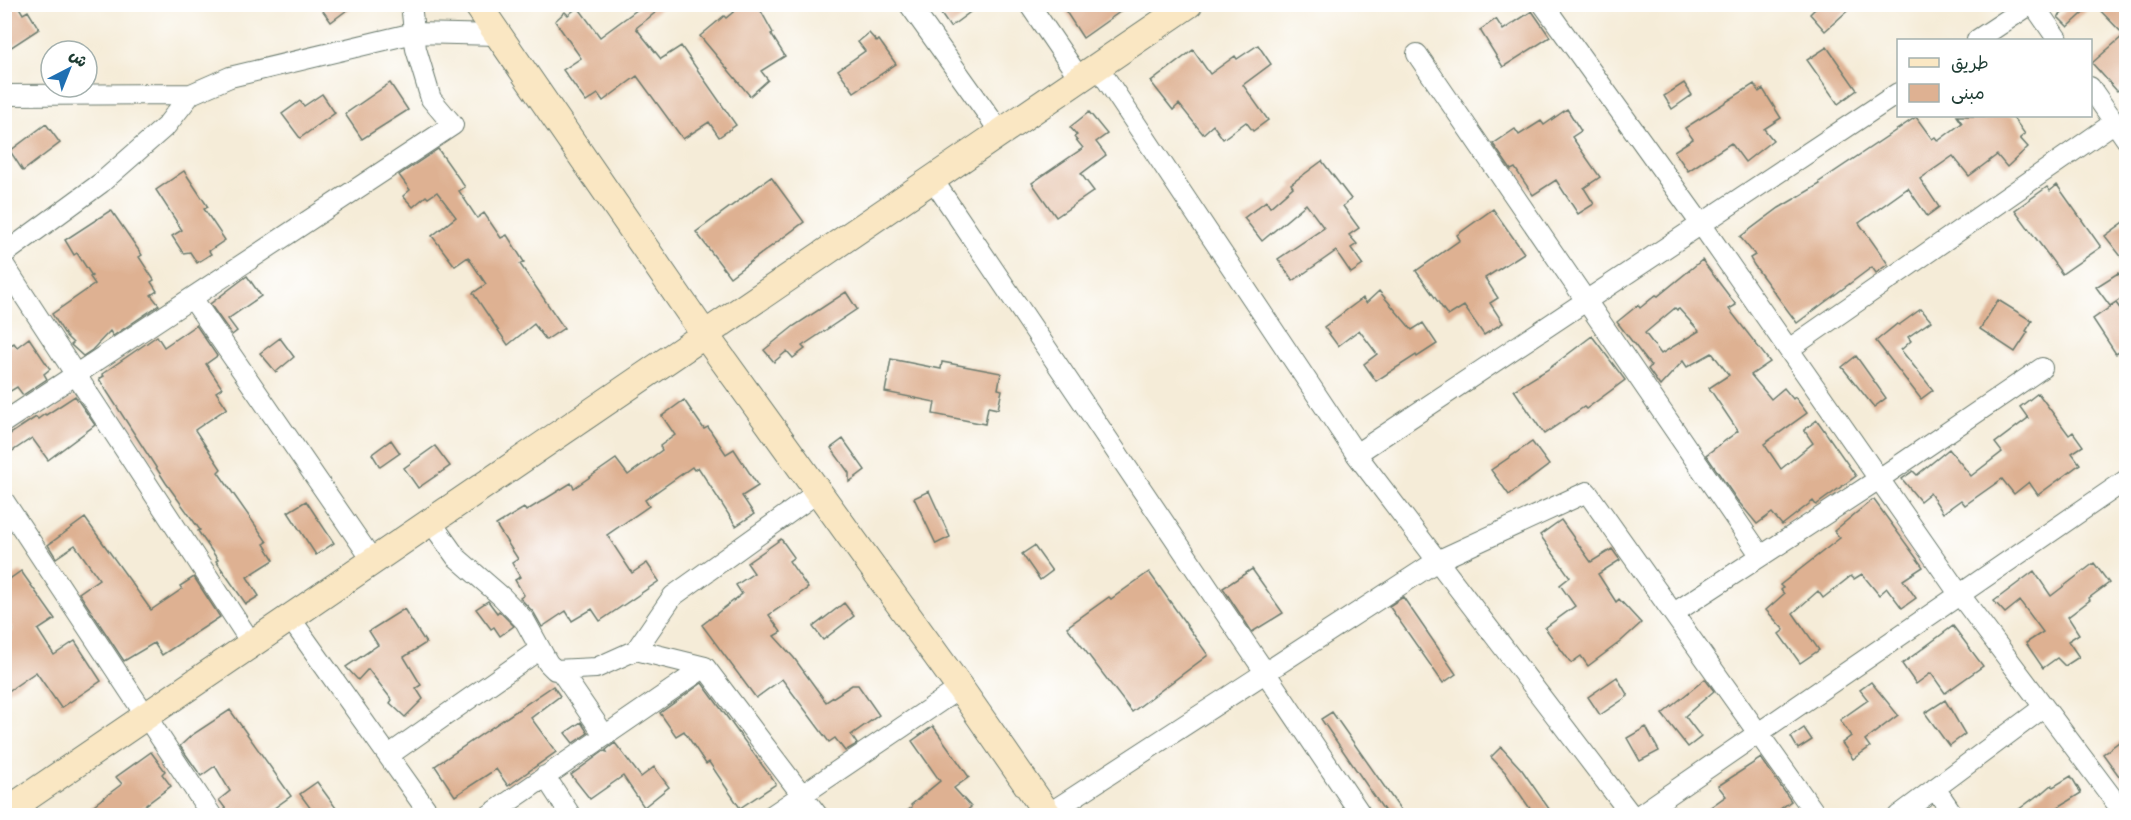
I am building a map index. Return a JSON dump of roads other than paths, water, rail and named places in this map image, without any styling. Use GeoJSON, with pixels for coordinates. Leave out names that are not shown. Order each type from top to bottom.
{"type":"FeatureCollection","features":[{"type":"Feature","properties":{"kind":"street"},"geometry":{"type":"LineString","coordinates":[[4,423],[453,126],[431,99],[416,49],[411,4]]}},
{"type":"Feature","properties":{"kind":"street"},"geometry":{"type":"LineString","coordinates":[[477,4],[705,335],[960,688],[1048,815],[1437,561],[1587,492],[1817,816]]}},
{"type":"Feature","properties":{"kind":"street"},"geometry":{"type":"LineString","coordinates":[[909,4],[1001,133]]}},
{"type":"Feature","properties":{"kind":"street"},"geometry":{"type":"LineString","coordinates":[[1029,4],[1089,73],[1356,454],[1632,816]]}},
{"type":"Feature","properties":{"kind":"street"},"geometry":{"type":"LineString","coordinates":[[4,813],[1190,4]]}},
{"type":"Feature","properties":{"kind":"street"},"geometry":{"type":"LineString","coordinates":[[1543,4],[1701,224],[1960,594],[2126,816]]}},
{"type":"Feature","properties":{"kind":"street"},"geometry":{"type":"LineString","coordinates":[[1979,39],[2032,4],[2057,39]]}},
{"type":"Feature","properties":{"kind":"street"},"geometry":{"type":"LineString","coordinates":[[4,95],[190,94],[230,77],[414,33],[498,35]]}},
{"type":"Feature","properties":{"kind":"street"},"geometry":{"type":"LineString","coordinates":[[1417,54],[1761,556]]}},
{"type":"Feature","properties":{"kind":"street"},"geometry":{"type":"LineString","coordinates":[[2092,88],[2127,139]]}},
{"type":"Feature","properties":{"kind":"street"},"geometry":{"type":"LineString","coordinates":[[4,255],[101,183],[166,126],[190,94]]}},
{"type":"Feature","properties":{"kind":"street"},"geometry":{"type":"LineString","coordinates":[[1356,454],[1897,94]]}},
{"type":"Feature","properties":{"kind":"street"},"geometry":{"type":"LineString","coordinates":[[1789,349],[2115,122]]}},
{"type":"Feature","properties":{"kind":"street"},"geometry":{"type":"LineString","coordinates":[[933,180],[1362,816]]}},
{"type":"Feature","properties":{"kind":"street"},"geometry":{"type":"LineString","coordinates":[[4,265],[252,644]]}},
{"type":"Feature","properties":{"kind":"street"},"geometry":{"type":"LineString","coordinates":[[192,298],[373,561]]}},
{"type":"Feature","properties":{"kind":"street"},"geometry":{"type":"LineString","coordinates":[[1674,614],[2042,368]]}},
{"type":"Feature","properties":{"kind":"street"},"geometry":{"type":"LineString","coordinates":[[1638,816],[2127,480]]}},
{"type":"Feature","properties":{"kind":"street"},"geometry":{"type":"LineString","coordinates":[[431,522],[456,557],[502,597],[525,621],[548,663],[555,670],[596,668],[636,650],[673,596],[818,492]]}},
{"type":"Feature","properties":{"kind":"street"},"geometry":{"type":"LineString","coordinates":[[4,501],[212,816]]}},
{"type":"Feature","properties":{"kind":"street"},"geometry":{"type":"LineString","coordinates":[[290,618],[431,816]]}},
{"type":"Feature","properties":{"kind":"street"},"geometry":{"type":"LineString","coordinates":[[389,755],[540,649]]}},
{"type":"Feature","properties":{"kind":"street"},"geometry":{"type":"LineString","coordinates":[[636,650],[705,667],[818,816]]}},
{"type":"Feature","properties":{"kind":"street"},"geometry":{"type":"LineString","coordinates":[[488,816],[705,667]]}},
{"type":"Feature","properties":{"kind":"street"},"geometry":{"type":"LineString","coordinates":[[560,670],[604,736]]}},
{"type":"Feature","properties":{"kind":"street"},"geometry":{"type":"LineString","coordinates":[[771,816],[960,688]]}},
{"type":"Feature","properties":{"kind":"street"},"geometry":{"type":"LineString","coordinates":[[1898,816],[2044,707]]}},
{"type":"Feature","properties":{"kind":"street"},"geometry":{"type":"LineString","coordinates":[[545,776],[571,816]]}},
{"type":"Feature","properties":{"kind":"street"},"geometry":{"type":"LineString","coordinates":[[1935,788],[1954,816]]}},
{"type":"Feature","properties":{"kind":"street"},"geometry":{"type":"LineString","coordinates":[[417,794],[418,816]]}}]}
